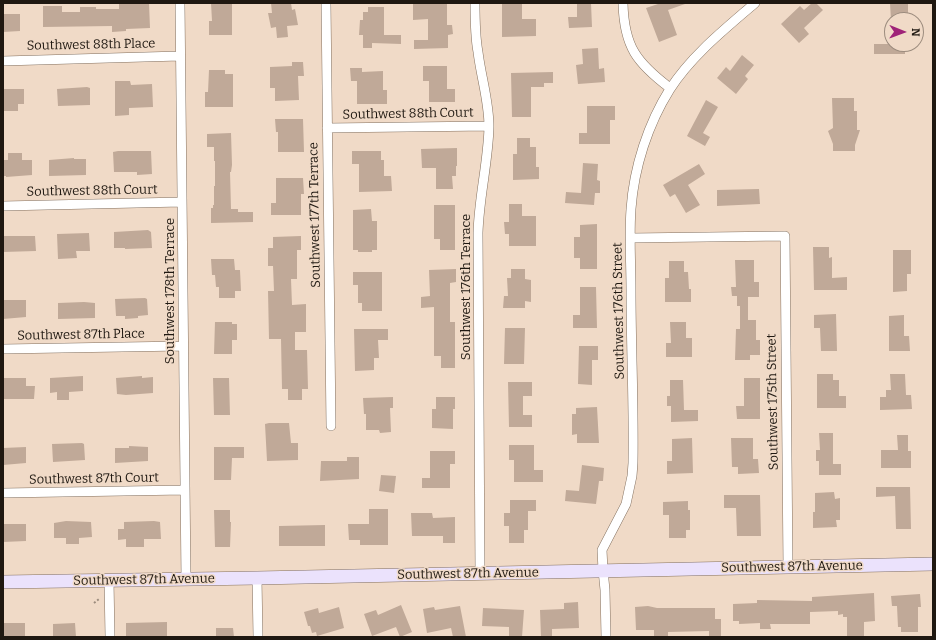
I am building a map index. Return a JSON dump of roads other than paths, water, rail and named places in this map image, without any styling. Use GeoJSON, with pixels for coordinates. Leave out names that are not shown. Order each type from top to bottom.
{"type":"FeatureCollection","features":[{"type":"Feature","properties":{"kind":"street","name":"Southwest 178th Terrace"},"geometry":{"type":"LineString","coordinates":[[180,3],[186,579]]}},
{"type":"Feature","properties":{"kind":"street","name":"Southwest 177th Terrace"},"geometry":{"type":"LineString","coordinates":[[326,3],[331,426]]}},
{"type":"Feature","properties":{"kind":"street","name":"Southwest 176th Terrace"},"geometry":{"type":"LineString","coordinates":[[475,3],[478,52],[486,97],[489,126],[478,214],[480,574]]}},
{"type":"Feature","properties":{"kind":"street"},"geometry":{"type":"LineString","coordinates":[[623,3],[624,17],[631,47],[645,68],[670,88]]}},
{"type":"Feature","properties":{"kind":"street","name":"Southwest 176th Street"},"geometry":{"type":"LineString","coordinates":[[606,637],[602,550],[626,504],[633,469],[631,238],[632,202],[639,162],[653,122],[670,88],[699,54],[755,3]]}},
{"type":"Feature","properties":{"kind":"street","name":"Southwest 88th Place"},"geometry":{"type":"LineString","coordinates":[[3,60],[180,56]]}},
{"type":"Feature","properties":{"kind":"street","name":"Southwest 88th Court"},"geometry":{"type":"LineString","coordinates":[[327,128],[489,126]]}},
{"type":"Feature","properties":{"kind":"street","name":"Southwest 88th Court"},"geometry":{"type":"LineString","coordinates":[[3,206],[182,202]]}},
{"type":"Feature","properties":{"kind":"street","name":"Southwest 175th Street"},"geometry":{"type":"LineString","coordinates":[[631,238],[785,236],[788,567]]}},
{"type":"Feature","properties":{"kind":"street","name":"Southwest 87th Place"},"geometry":{"type":"LineString","coordinates":[[3,349],[183,346]]}},
{"type":"Feature","properties":{"kind":"street","name":"Southwest 87th Court"},"geometry":{"type":"LineString","coordinates":[[3,493],[185,490]]}},
{"type":"Feature","properties":{"kind":"street","name":"Southwest 87th Avenue"},"geometry":{"type":"LineString","coordinates":[[3,582],[480,574],[603,570],[933,564]]}},
{"type":"Feature","properties":{"kind":"street"},"geometry":{"type":"LineString","coordinates":[[257,578],[258,637]]}},
{"type":"Feature","properties":{"kind":"street"},"geometry":{"type":"LineString","coordinates":[[109,580],[110,637]]}}]}
